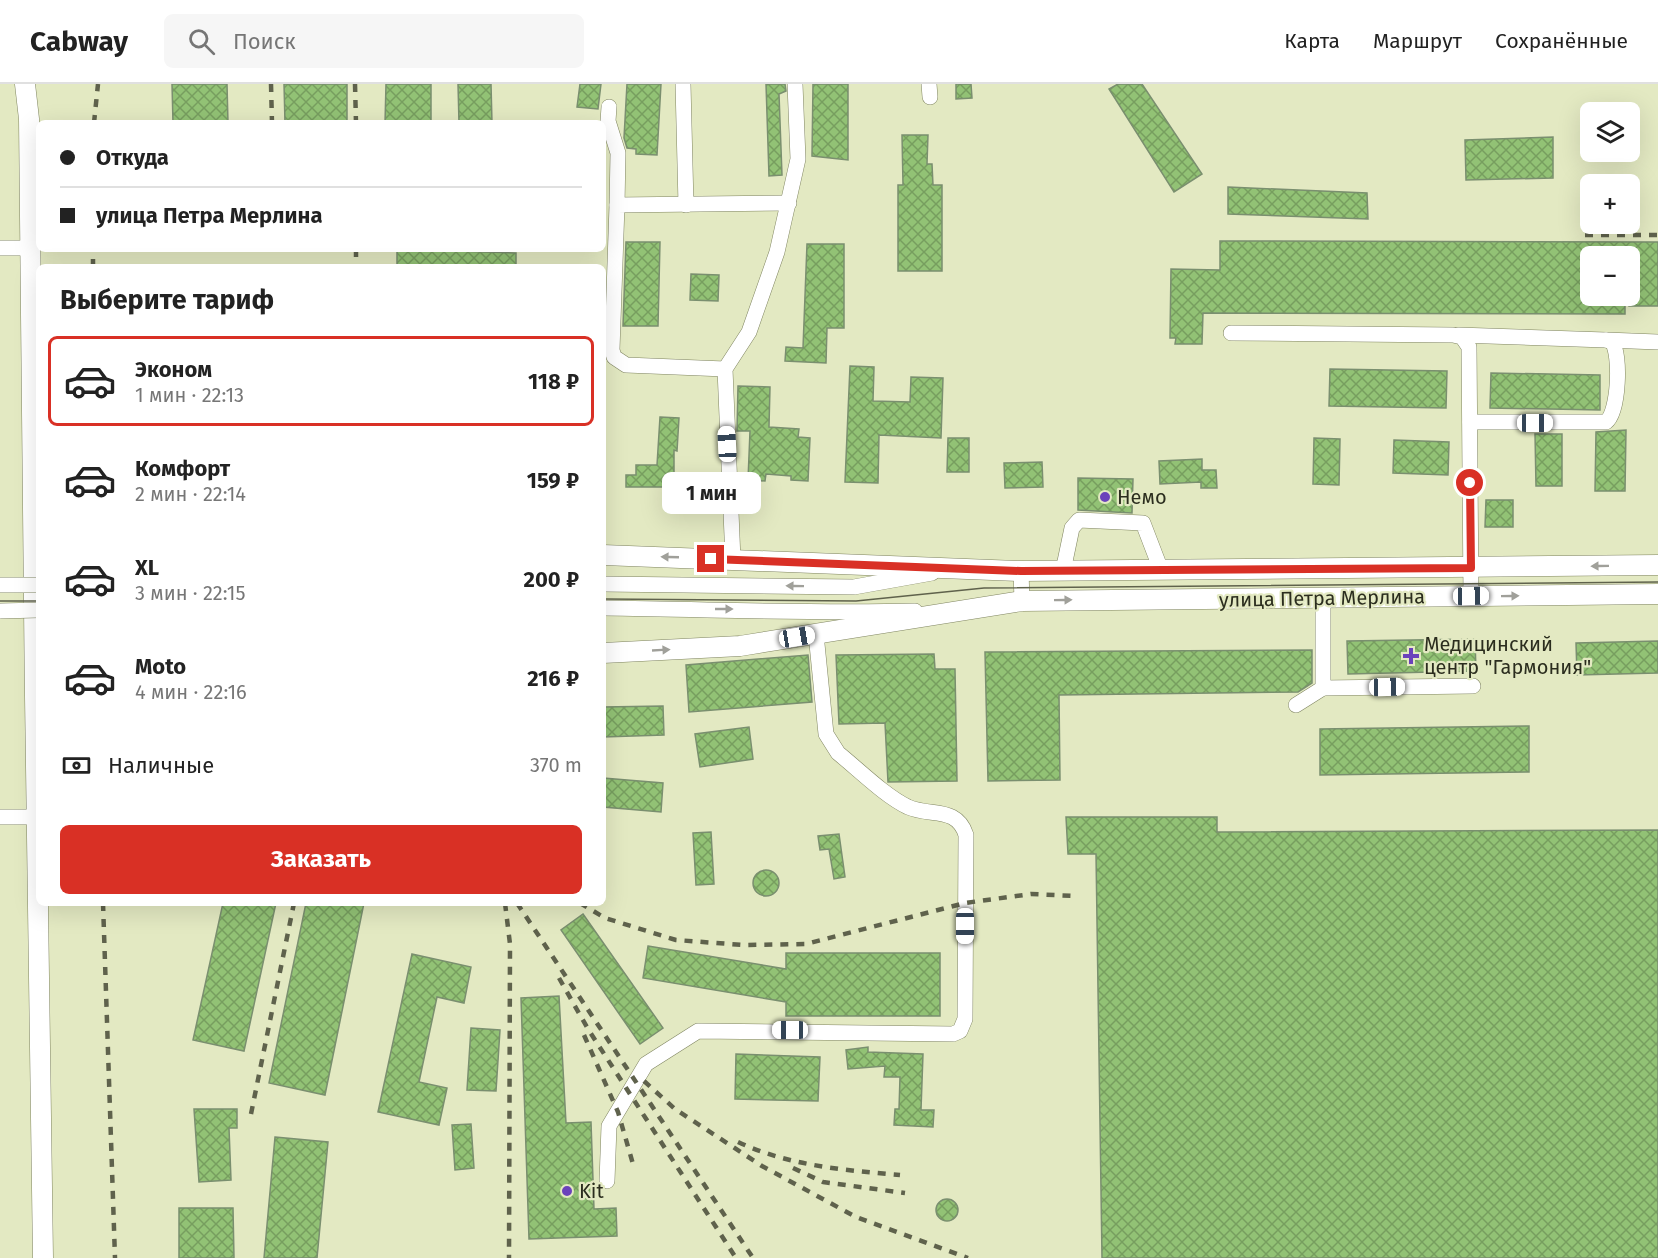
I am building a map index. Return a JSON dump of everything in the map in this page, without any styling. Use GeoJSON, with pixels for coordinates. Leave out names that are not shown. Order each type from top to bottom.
{"type":"FeatureCollection","features":[{"type":"Feature","properties":{"kind":"main road"},"geometry":{"type":"LineString","coordinates":[[25,84],[29,119],[36,503]]}},
{"type":"Feature","properties":{"kind":"main road","name":"улица Петра Мерлина"},"geometry":{"type":"LineString","coordinates":[[606,555],[1021,571],[1658,566]]}},
{"type":"Feature","properties":{"kind":"main road","name":"улица Петра Мерлина"},"geometry":{"type":"LineString","coordinates":[[606,653],[740,646],[1022,601],[1658,594]]}},
{"type":"Feature","properties":{"kind":"main road"},"geometry":{"type":"LineString","coordinates":[[36,674],[36,817]]}},
{"type":"Feature","properties":{"kind":"main road"},"geometry":{"type":"LineString","coordinates":[[38,906],[44,1258]]}},
{"type":"Feature","properties":{"kind":"street"},"geometry":{"type":"LineString","coordinates":[[683,84],[686,205]]}},
{"type":"Feature","properties":{"kind":"street"},"geometry":{"type":"LineString","coordinates":[[733,560],[725,369],[752,324],[777,252],[798,159],[795,84]]}},
{"type":"Feature","properties":{"kind":"street"},"geometry":{"type":"LineString","coordinates":[[609,107],[608,121],[618,153],[612,350],[614,357],[626,365],[725,369]]}},
{"type":"Feature","properties":{"kind":"street"},"geometry":{"type":"LineString","coordinates":[[617,205],[789,203]]}},
{"type":"Feature","properties":{"kind":"street"},"geometry":{"type":"LineString","coordinates":[[0,248],[30,248]]}},
{"type":"Feature","properties":{"kind":"street"},"geometry":{"type":"LineString","coordinates":[[1231,333],[1458,335],[1658,342]]}},
{"type":"Feature","properties":{"kind":"street"},"geometry":{"type":"LineString","coordinates":[[1458,335],[1469,346],[1471,596]]}},
{"type":"Feature","properties":{"kind":"street"},"geometry":{"type":"LineString","coordinates":[[1470,422],[1606,422],[1616,408],[1617,353],[1612,342],[1606,340]]}},
{"type":"Feature","properties":{"kind":"street"},"geometry":{"type":"LineString","coordinates":[[1063,571],[1071,528],[1080,520],[1143,523],[1161,570]]}},
{"type":"Feature","properties":{"kind":"street","name":"улица Петра Мерлина"},"geometry":{"type":"LineString","coordinates":[[606,584],[854,587],[957,568]]}},
{"type":"Feature","properties":{"kind":"street"},"geometry":{"type":"LineString","coordinates":[[1021,571],[1022,601]]}},
{"type":"Feature","properties":{"kind":"street"},"geometry":{"type":"LineString","coordinates":[[0,585],[36,585]]}},
{"type":"Feature","properties":{"kind":"street"},"geometry":{"type":"LineString","coordinates":[[1323,598],[1323,688]]}},
{"type":"Feature","properties":{"kind":"street","name":"улица Петра Мерлина"},"geometry":{"type":"LineString","coordinates":[[606,608],[746,609],[824,614],[974,608]]}},
{"type":"Feature","properties":{"kind":"street"},"geometry":{"type":"LineString","coordinates":[[0,611],[36,610]]}},
{"type":"Feature","properties":{"kind":"street"},"geometry":{"type":"LineString","coordinates":[[607,1181],[609,1126],[646,1064],[698,1031],[953,1034],[960,1031],[965,1019],[966,835],[962,823],[953,816],[907,807],[831,745],[826,734],[816,634]]}},
{"type":"Feature","properties":{"kind":"street"},"geometry":{"type":"LineString","coordinates":[[1296,705],[1323,688],[1473,686]]}},
{"type":"Feature","properties":{"kind":"street"},"geometry":{"type":"LineString","coordinates":[[0,817],[36,817]]}},
{"type":"Feature","properties":{"kind":"building"},"geometry":{"type":"Polygon","coordinates":[[[172,84],[227,84],[228,120],[173,120],[172,84]]]}},
{"type":"Feature","properties":{"kind":"building"},"geometry":{"type":"Polygon","coordinates":[[[284,84],[347,84],[347,120],[285,120],[284,84]]]}},
{"type":"Feature","properties":{"kind":"building"},"geometry":{"type":"Polygon","coordinates":[[[386,84],[431,84],[431,120],[385,120],[386,84]]]}},
{"type":"Feature","properties":{"kind":"building"},"geometry":{"type":"Polygon","coordinates":[[[458,84],[491,84],[492,120],[459,120],[458,84]]]}},
{"type":"Feature","properties":{"kind":"building"},"geometry":{"type":"Polygon","coordinates":[[[580,84],[601,84],[598,109],[577,107],[580,84]]]}},
{"type":"Feature","properties":{"kind":"building"},"geometry":{"type":"Polygon","coordinates":[[[627,84],[661,84],[657,155],[636,154],[636,149],[627,148],[624,138],[627,84]]]}},
{"type":"Feature","properties":{"kind":"building"},"geometry":{"type":"Polygon","coordinates":[[[766,84],[785,84],[786,91],[779,94],[782,175],[769,176],[766,84]]]}},
{"type":"Feature","properties":{"kind":"building"},"geometry":{"type":"Polygon","coordinates":[[[813,84],[848,84],[848,160],[812,156],[813,84]]]}},
{"type":"Feature","properties":{"kind":"building"},"geometry":{"type":"Polygon","coordinates":[[[956,84],[971,84],[972,98],[956,99],[956,84]]]}},
{"type":"Feature","properties":{"kind":"building"},"geometry":{"type":"Polygon","coordinates":[[[1118,84],[1142,84],[1202,174],[1174,192],[1109,89],[1118,84]]]}},
{"type":"Feature","properties":{"kind":"building"},"geometry":{"type":"Polygon","coordinates":[[[902,135],[928,135],[927,164],[932,164],[933,185],[942,185],[942,271],[898,271],[898,185],[903,185],[902,135]]]}},
{"type":"Feature","properties":{"kind":"building"},"geometry":{"type":"Polygon","coordinates":[[[1553,137],[1553,178],[1466,180],[1465,140],[1553,137]]]}},
{"type":"Feature","properties":{"kind":"building"},"geometry":{"type":"Polygon","coordinates":[[[1228,187],[1367,193],[1368,219],[1228,214],[1228,187]]]}},
{"type":"Feature","properties":{"kind":"building"},"geometry":{"type":"Polygon","coordinates":[[[1220,241],[1658,242],[1658,306],[1640,306],[1640,246],[1580,246],[1580,306],[1625,306],[1625,314],[1203,313],[1202,344],[1175,344],[1176,338],[1170,338],[1171,269],[1220,270],[1220,241]]]}},
{"type":"Feature","properties":{"kind":"building"},"geometry":{"type":"Polygon","coordinates":[[[626,242],[660,242],[658,326],[623,326],[626,242]]]}},
{"type":"Feature","properties":{"kind":"building"},"geometry":{"type":"Polygon","coordinates":[[[807,244],[844,244],[844,328],[827,328],[826,363],[785,361],[786,347],[803,348],[807,244]]]}},
{"type":"Feature","properties":{"kind":"building"},"geometry":{"type":"Polygon","coordinates":[[[397,252],[516,253],[516,264],[397,264],[397,252]]]}},
{"type":"Feature","properties":{"kind":"building"},"geometry":{"type":"Polygon","coordinates":[[[691,274],[719,275],[718,301],[690,300],[691,274]]]}},
{"type":"Feature","properties":{"kind":"building"},"geometry":{"type":"Polygon","coordinates":[[[850,366],[874,367],[873,401],[910,402],[911,377],[943,378],[941,438],[879,435],[878,483],[845,482],[850,366]]]}},
{"type":"Feature","properties":{"kind":"building"},"geometry":{"type":"Polygon","coordinates":[[[1330,369],[1447,371],[1446,408],[1329,406],[1330,369]]]}},
{"type":"Feature","properties":{"kind":"building"},"geometry":{"type":"Polygon","coordinates":[[[1491,373],[1600,375],[1600,410],[1490,408],[1491,373]]]}},
{"type":"Feature","properties":{"kind":"building"},"geometry":{"type":"Polygon","coordinates":[[[738,386],[770,387],[769,427],[799,429],[798,437],[810,438],[808,481],[791,480],[791,476],[766,474],[765,481],[748,480],[750,431],[737,431],[738,386]]]}},
{"type":"Feature","properties":{"kind":"building"},"geometry":{"type":"Polygon","coordinates":[[[660,417],[679,418],[677,451],[674,450],[674,475],[682,475],[682,487],[626,487],[626,475],[636,475],[636,465],[657,465],[660,417]]]}},
{"type":"Feature","properties":{"kind":"building"},"geometry":{"type":"Polygon","coordinates":[[[1626,430],[1625,491],[1595,491],[1596,432],[1626,430]]]}},
{"type":"Feature","properties":{"kind":"building"},"geometry":{"type":"Polygon","coordinates":[[[1535,434],[1562,434],[1562,486],[1536,486],[1535,434]]]}},
{"type":"Feature","properties":{"kind":"building"},"geometry":{"type":"Polygon","coordinates":[[[948,438],[969,438],[969,472],[947,472],[948,438]]]}},
{"type":"Feature","properties":{"kind":"building"},"geometry":{"type":"Polygon","coordinates":[[[1314,438],[1340,439],[1339,485],[1313,484],[1314,438]]]}},
{"type":"Feature","properties":{"kind":"building"},"geometry":{"type":"Polygon","coordinates":[[[1394,440],[1449,442],[1448,475],[1393,473],[1394,440]]]}},
{"type":"Feature","properties":{"kind":"building"},"geometry":{"type":"Polygon","coordinates":[[[1202,459],[1202,470],[1216,470],[1217,488],[1201,488],[1201,482],[1160,484],[1159,461],[1202,459]]]}},
{"type":"Feature","properties":{"kind":"building"},"geometry":{"type":"Polygon","coordinates":[[[1042,462],[1043,487],[1005,488],[1004,463],[1042,462]]]}},
{"type":"Feature","properties":{"kind":"building","name":"Немо"},"geometry":{"type":"Polygon","coordinates":[[[1078,478],[1133,479],[1132,513],[1078,510],[1078,478]]]}},
{"type":"Feature","properties":{"kind":"building"},"geometry":{"type":"Polygon","coordinates":[[[1486,500],[1513,500],[1513,527],[1485,527],[1486,500]]]}},
{"type":"Feature","properties":{"kind":"building","name":"Медицинский центр \"Гармония\""},"geometry":{"type":"Polygon","coordinates":[[[1475,639],[1476,671],[1348,674],[1347,641],[1475,639]]]}},
{"type":"Feature","properties":{"kind":"building"},"geometry":{"type":"Polygon","coordinates":[[[1658,641],[1658,673],[1577,675],[1576,643],[1658,641]]]}},
{"type":"Feature","properties":{"kind":"building"},"geometry":{"type":"Polygon","coordinates":[[[1312,650],[1312,683],[1298,692],[1059,695],[1060,780],[988,781],[985,652],[1312,650]]]}},
{"type":"Feature","properties":{"kind":"building"},"geometry":{"type":"Polygon","coordinates":[[[934,654],[935,669],[955,669],[957,781],[888,782],[885,723],[839,724],[836,655],[934,654]]]}},
{"type":"Feature","properties":{"kind":"building"},"geometry":{"type":"Polygon","coordinates":[[[808,655],[812,702],[689,712],[686,665],[808,655]]]}},
{"type":"Feature","properties":{"kind":"building"},"geometry":{"type":"Polygon","coordinates":[[[663,706],[664,735],[606,737],[606,707],[663,706]]]}},
{"type":"Feature","properties":{"kind":"building"},"geometry":{"type":"Polygon","coordinates":[[[1529,726],[1529,772],[1320,775],[1320,729],[1529,726]]]}},
{"type":"Feature","properties":{"kind":"building"},"geometry":{"type":"Polygon","coordinates":[[[749,727],[753,759],[700,767],[695,734],[749,727]]]}},
{"type":"Feature","properties":{"kind":"building"},"geometry":{"type":"Polygon","coordinates":[[[606,778],[663,783],[661,812],[606,807],[606,778]]]}},
{"type":"Feature","properties":{"kind":"building"},"geometry":{"type":"Polygon","coordinates":[[[1066,817],[1217,817],[1217,832],[1658,830],[1658,1258],[1102,1258],[1096,854],[1068,854],[1066,817]]]}},
{"type":"Feature","properties":{"kind":"building"},"geometry":{"type":"Polygon","coordinates":[[[711,832],[714,884],[696,885],[693,833],[711,832]]]}},
{"type":"Feature","properties":{"kind":"building"},"geometry":{"type":"Polygon","coordinates":[[[839,834],[845,877],[834,879],[829,849],[820,850],[818,836],[839,834]]]}},
{"type":"Feature","properties":{"kind":"building"},"geometry":{"type":"Polygon","coordinates":[[[766,870],[775,874],[779,883],[775,892],[766,896],[757,892],[753,883],[757,874],[766,870]]]}},
{"type":"Feature","properties":{"kind":"building"},"geometry":{"type":"Polygon","coordinates":[[[222,906],[275,906],[244,1051],[193,1040],[222,906]]]}},
{"type":"Feature","properties":{"kind":"building"},"geometry":{"type":"Polygon","coordinates":[[[305,906],[363,906],[325,1095],[269,1083],[305,906]]]}},
{"type":"Feature","properties":{"kind":"building"},"geometry":{"type":"Polygon","coordinates":[[[583,914],[663,1028],[640,1044],[561,930],[583,914]]]}},
{"type":"Feature","properties":{"kind":"building"},"geometry":{"type":"Polygon","coordinates":[[[648,946],[786,969],[786,953],[940,953],[940,1016],[786,1016],[786,1002],[643,978],[648,946]]]}},
{"type":"Feature","properties":{"kind":"building"},"geometry":{"type":"Polygon","coordinates":[[[412,954],[471,967],[464,1003],[437,997],[419,1082],[447,1088],[439,1125],[378,1112],[412,954]]]}},
{"type":"Feature","properties":{"kind":"building"},"geometry":{"type":"Polygon","coordinates":[[[559,996],[566,1123],[591,1122],[594,1209],[616,1208],[617,1236],[529,1239],[521,998],[559,996]]]}},
{"type":"Feature","properties":{"kind":"building"},"geometry":{"type":"Polygon","coordinates":[[[471,1028],[500,1030],[496,1091],[467,1090],[471,1028]]]}},
{"type":"Feature","properties":{"kind":"building"},"geometry":{"type":"Polygon","coordinates":[[[868,1047],[868,1052],[923,1054],[921,1110],[934,1110],[933,1127],[894,1125],[895,1109],[899,1109],[900,1077],[884,1077],[885,1066],[848,1069],[846,1050],[868,1047]]]}},
{"type":"Feature","properties":{"kind":"building"},"geometry":{"type":"Polygon","coordinates":[[[736,1054],[820,1057],[818,1101],[735,1099],[736,1054]]]}},
{"type":"Feature","properties":{"kind":"building"},"geometry":{"type":"Polygon","coordinates":[[[194,1109],[237,1109],[237,1128],[229,1128],[231,1180],[199,1182],[194,1109]]]}},
{"type":"Feature","properties":{"kind":"building"},"geometry":{"type":"Polygon","coordinates":[[[471,1124],[474,1168],[455,1170],[452,1125],[471,1124]]]}},
{"type":"Feature","properties":{"kind":"building"},"geometry":{"type":"Polygon","coordinates":[[[275,1137],[328,1142],[317,1258],[264,1258],[275,1137]]]}},
{"type":"Feature","properties":{"kind":"building"},"geometry":{"type":"Polygon","coordinates":[[[947,1199],[955,1202],[958,1210],[955,1218],[947,1221],[939,1218],[936,1210],[939,1202],[947,1199]]]}},
{"type":"Feature","properties":{"kind":"building"},"geometry":{"type":"Polygon","coordinates":[[[179,1208],[233,1208],[234,1258],[179,1258],[179,1208]]]}},
{"type":"Feature","properties":{"kind":"tram line"},"geometry":{"type":"LineString","coordinates":[[606,599],[856,601],[984,588],[1658,582]]}},
{"type":"Feature","properties":{"kind":"tram line"},"geometry":{"type":"LineString","coordinates":[[0,601],[36,601]]}},
{"type":"Feature","properties":{"kind":"railway"},"geometry":{"type":"LineString","coordinates":[[94,120],[98,84]]}},
{"type":"Feature","properties":{"kind":"railway"},"geometry":{"type":"LineString","coordinates":[[271,84],[272,120]]}},
{"type":"Feature","properties":{"kind":"railway"},"geometry":{"type":"LineString","coordinates":[[355,84],[356,120]]}},
{"type":"Feature","properties":{"kind":"railway"},"geometry":{"type":"LineString","coordinates":[[1585,235],[1658,235]]}},
{"type":"Feature","properties":{"kind":"railway"},"geometry":{"type":"LineString","coordinates":[[93,252],[93,264]]}},
{"type":"Feature","properties":{"kind":"railway"},"geometry":{"type":"LineString","coordinates":[[356,252],[356,264]]}},
{"type":"Feature","properties":{"kind":"railway"},"geometry":{"type":"LineString","coordinates":[[585,906],[605,918],[676,940],[744,945],[806,944],[965,903],[1031,894],[1076,896]]}},
{"type":"Feature","properties":{"kind":"railway"},"geometry":{"type":"LineString","coordinates":[[103,906],[115,1258]]}},
{"type":"Feature","properties":{"kind":"railway"},"geometry":{"type":"LineString","coordinates":[[251,1114],[293,906]]}},
{"type":"Feature","properties":{"kind":"railway"},"geometry":{"type":"LineString","coordinates":[[505,906],[510,944],[509,1258]]}},
{"type":"Feature","properties":{"kind":"railway"},"geometry":{"type":"LineString","coordinates":[[519,906],[753,1258]]}},
{"type":"Feature","properties":{"kind":"railway"},"geometry":{"type":"LineString","coordinates":[[559,978],[588,1029],[736,1258]]}},
{"type":"Feature","properties":{"kind":"railway"},"geometry":{"type":"LineString","coordinates":[[584,1035],[618,1112],[633,1164]]}},
{"type":"Feature","properties":{"kind":"railway"},"geometry":{"type":"LineString","coordinates":[[644,1081],[675,1109],[762,1166],[856,1217],[968,1258]]}},
{"type":"Feature","properties":{"kind":"railway"},"geometry":{"type":"LineString","coordinates":[[738,1142],[797,1162],[837,1169],[900,1175]]}},
{"type":"Feature","properties":{"kind":"railway"},"geometry":{"type":"LineString","coordinates":[[793,1168],[823,1182],[905,1193]]}},
{"type":"Feature","properties":{"kind":"place","name":"Немо"},"geometry":{"type":"Point","coordinates":[1105,497]}},
{"type":"Feature","properties":{"kind":"place","name":"Медицинский центр \"Гармония\""},"geometry":{"type":"Point","coordinates":[1411,656]}},
{"type":"Feature","properties":{"kind":"place","name":"Kit"},"geometry":{"type":"Point","coordinates":[567,1191]}},
{"type":"Feature","properties":{"kind":"route"},"geometry":{"type":"LineString","coordinates":[[711,559],[1021,571],[1471,568],[1470,483]]}}]}
